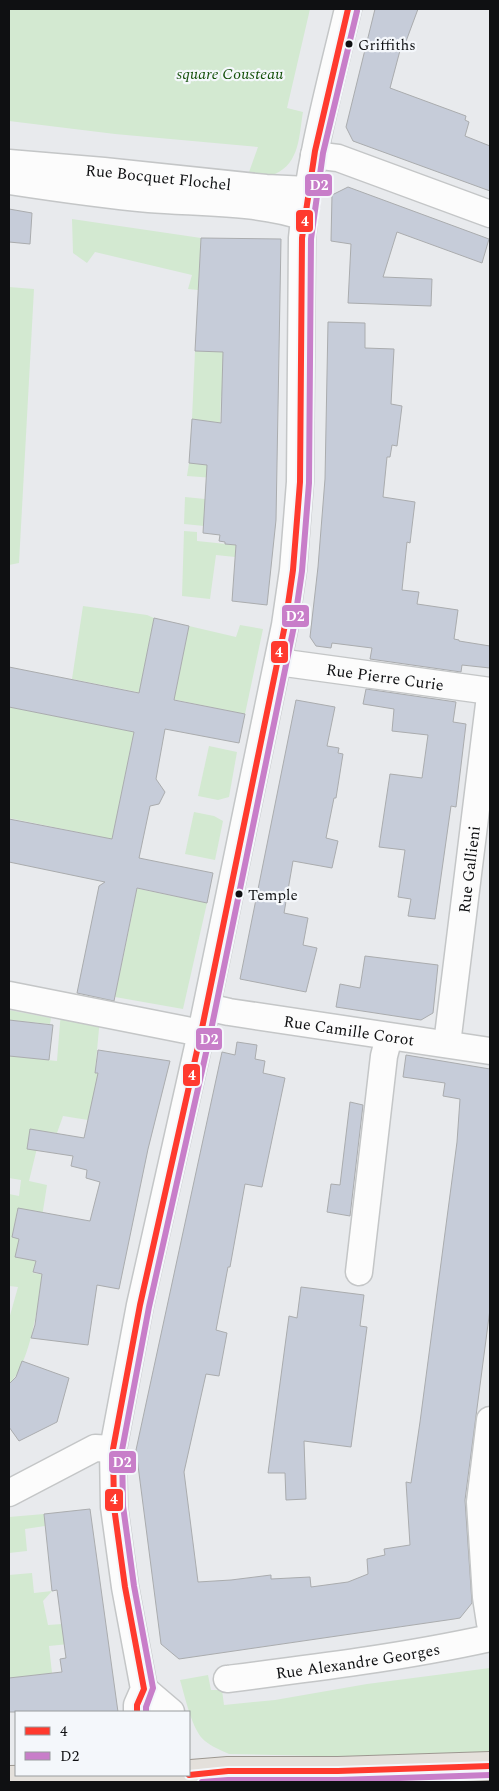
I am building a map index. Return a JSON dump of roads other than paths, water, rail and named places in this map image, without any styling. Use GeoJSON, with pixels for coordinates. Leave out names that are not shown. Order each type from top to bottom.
{"type":"FeatureCollection","features":[{"type":"Feature","properties":{"kind":"main road"},"geometry":{"type":"LineString","coordinates":[[190,1774],[234,1770],[338,1776],[490,1766]]}},
{"type":"Feature","properties":{"kind":"main road"},"geometry":{"type":"LineString","coordinates":[[9,1780],[171,1776]]}},
{"type":"Feature","properties":{"kind":"street"},"geometry":{"type":"LineString","coordinates":[[168,1711],[140,1701],[114,1507],[113,1449],[140,1304],[201,1033],[285,625],[293,570],[300,482],[302,238],[304,217],[308,190],[326,156],[348,9]]}},
{"type":"Feature","properties":{"kind":"street"},"geometry":{"type":"LineString","coordinates":[[326,156],[490,214]]}},
{"type":"Feature","properties":{"kind":"street","name":"Rue Bocquet Flochel"},"geometry":{"type":"LineString","coordinates":[[9,163],[308,190]]}},
{"type":"Feature","properties":{"kind":"street","name":"Rue Bocquet Flochel"},"geometry":{"type":"LineString","coordinates":[[9,182],[126,197],[260,207],[290,212],[304,217]]}},
{"type":"Feature","properties":{"kind":"street"},"geometry":{"type":"LineString","coordinates":[[199,202],[242,185]]}},
{"type":"Feature","properties":{"kind":"street","name":"Rue Pierre Curie"},"geometry":{"type":"LineString","coordinates":[[278,662],[490,691]]}},
{"type":"Feature","properties":{"kind":"street","name":"Rue Gallieni"},"geometry":{"type":"LineString","coordinates":[[448,1044],[490,696]]}},
{"type":"Feature","properties":{"kind":"street"},"geometry":{"type":"LineString","coordinates":[[9,995],[201,1033]]}},
{"type":"Feature","properties":{"kind":"street","name":"Rue Camille Corot"},"geometry":{"type":"LineString","coordinates":[[206,1007],[389,1037],[490,1051]]}},
{"type":"Feature","properties":{"kind":"street"},"geometry":{"type":"LineString","coordinates":[[359,1272],[384,1056],[389,1037]]}},
{"type":"Feature","properties":{"kind":"street"},"geometry":{"type":"LineString","coordinates":[[490,1420],[480,1502],[486,1597],[490,1623]]}},
{"type":"Feature","properties":{"kind":"street"},"geometry":{"type":"LineString","coordinates":[[9,1493],[95,1448],[113,1449]]}},
{"type":"Feature","properties":{"kind":"street","name":"Rue Alexandre Georges"},"geometry":{"type":"LineString","coordinates":[[227,1679],[330,1666],[457,1646],[490,1638]]}},
{"type":"Feature","properties":{"kind":"place","name":"Griffiths"},"geometry":{"type":"Point","coordinates":[349,44]}},
{"type":"Feature","properties":{"kind":"place","name":"Temple"},"geometry":{"type":"Point","coordinates":[239,894]}},
{"type":"Feature","properties":{"kind":"park label","name":"square Cousteau"},"geometry":{"type":"Point","coordinates":[230,73]}}]}
